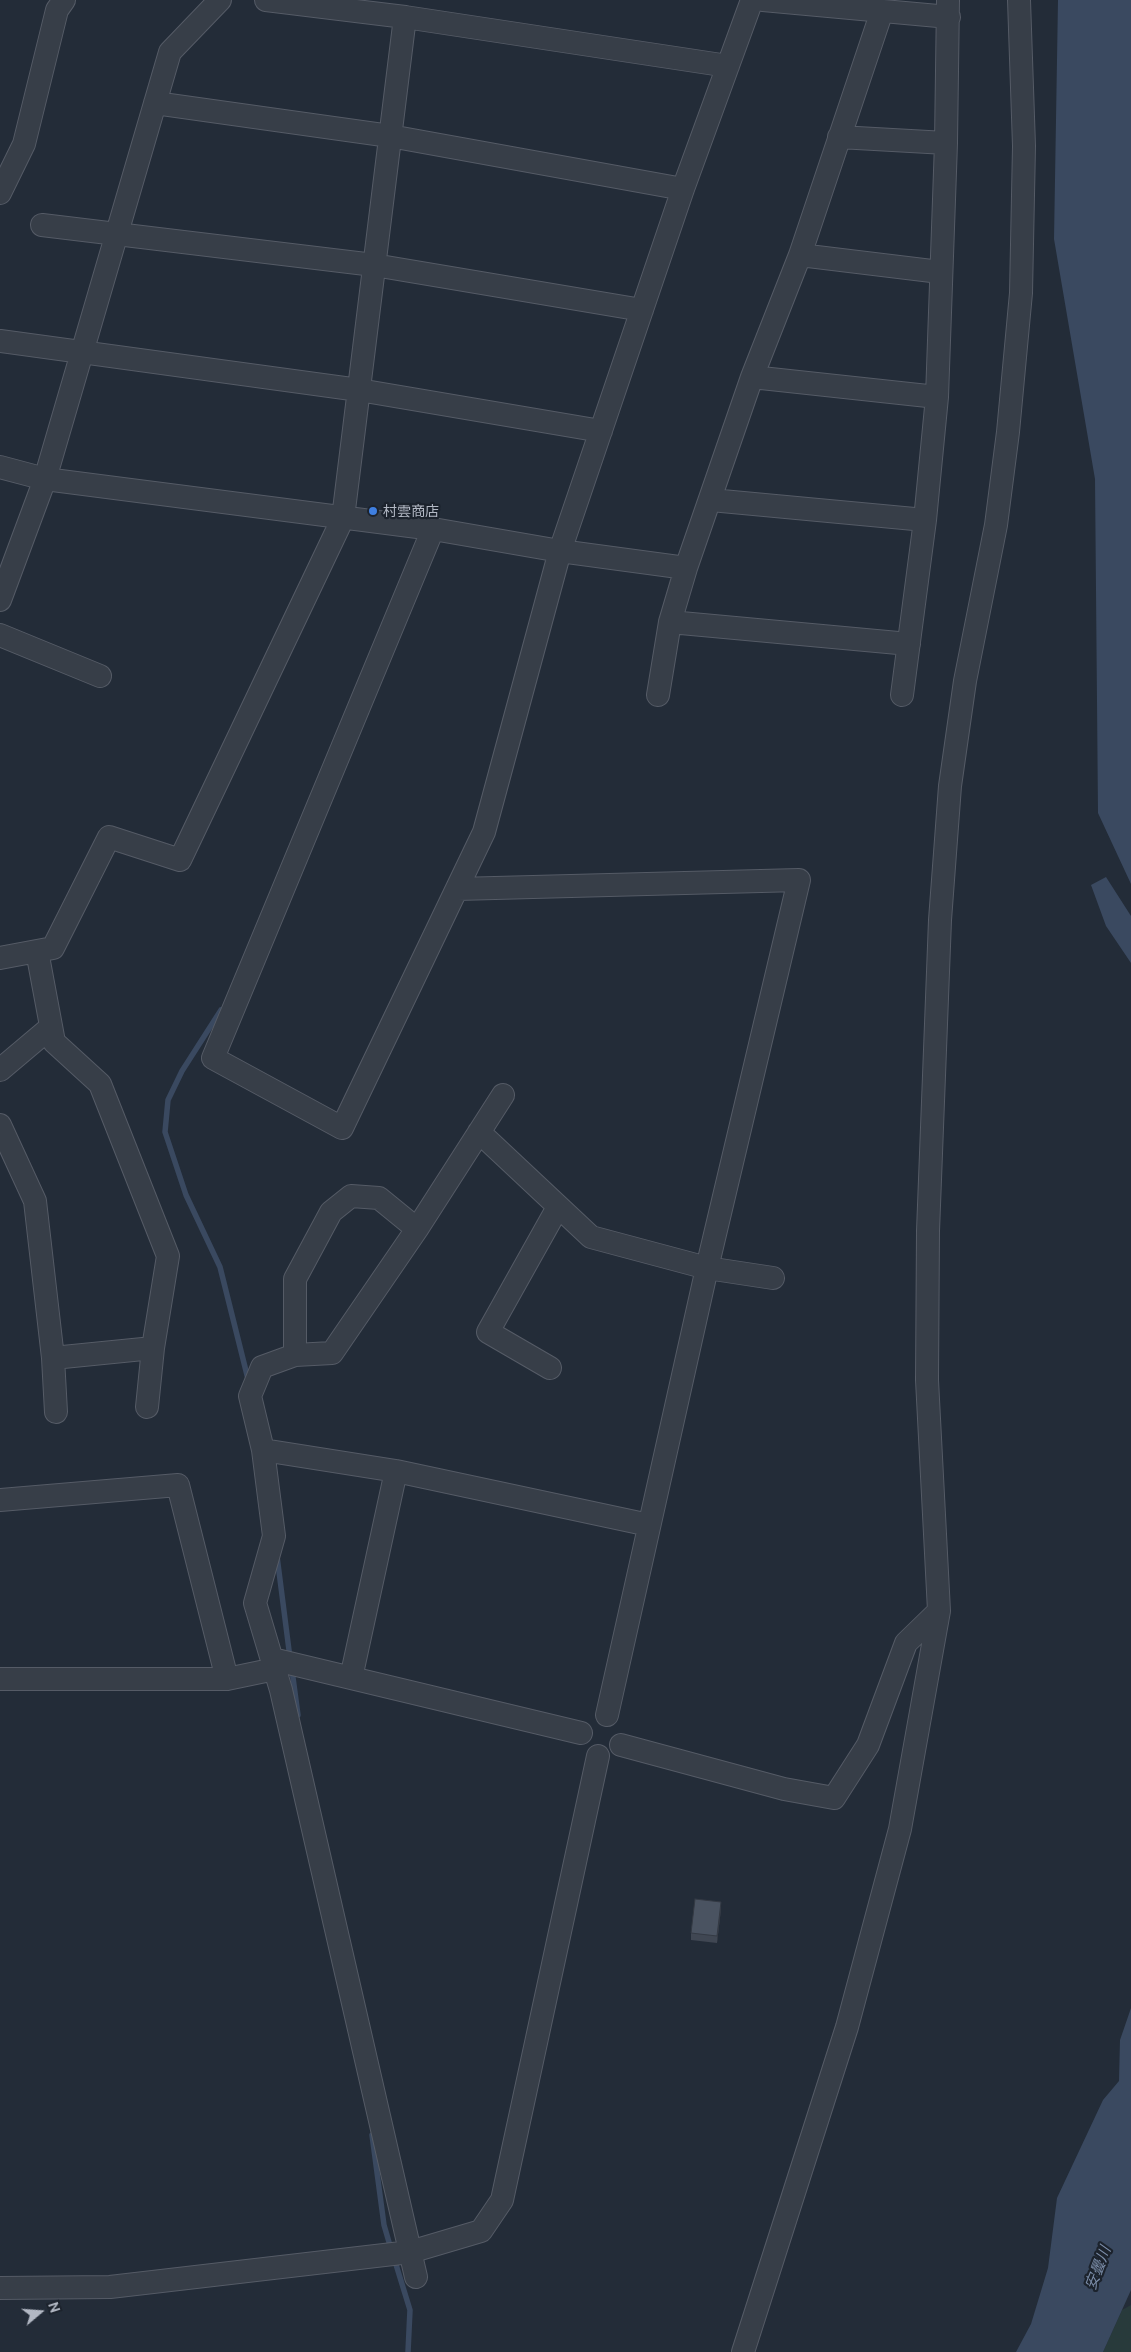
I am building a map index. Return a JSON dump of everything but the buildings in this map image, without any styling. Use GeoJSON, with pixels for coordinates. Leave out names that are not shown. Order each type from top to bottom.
{"type":"FeatureCollection","features":[{"type":"Feature","properties":{"kind":"street"},"geometry":{"type":"LineString","coordinates":[[0,193],[24,144],[57,10],[64,0]]}},
{"type":"Feature","properties":{"kind":"street"},"geometry":{"type":"LineString","coordinates":[[0,600],[45,479],[170,52],[220,0]]}},
{"type":"Feature","properties":{"kind":"street"},"geometry":{"type":"LineString","coordinates":[[266,0],[405,17],[728,66]]}},
{"type":"Feature","properties":{"kind":"street"},"geometry":{"type":"LineString","coordinates":[[433,529],[213,1058],[342,1128],[484,832],[560,551],[683,189],[752,0]]}},
{"type":"Feature","properties":{"kind":"street"},"geometry":{"type":"LineString","coordinates":[[763,0],[882,11],[949,8],[946,143],[936,397],[925,520],[902,695]]}},
{"type":"Feature","properties":{"kind":"street"},"geometry":{"type":"LineString","coordinates":[[743,2352],[847,2027],[900,1829],[939,1611],[927,1380],[928,1231],[940,920],[950,786],[965,681],[996,525],[1008,432],[1021,293],[1024,146],[1019,0]]}},
{"type":"Feature","properties":{"kind":"street"},"geometry":{"type":"LineString","coordinates":[[658,695],[670,622],[686,568],[712,500],[752,377],[800,255],[882,11]]}},
{"type":"Feature","properties":{"kind":"street"},"geometry":{"type":"LineString","coordinates":[[0,958],[53,948],[109,837],[180,860],[343,518],[405,17]]}},
{"type":"Feature","properties":{"kind":"street"},"geometry":{"type":"LineString","coordinates":[[155,104],[390,136],[683,189]]}},
{"type":"Feature","properties":{"kind":"street"},"geometry":{"type":"LineString","coordinates":[[839,137],[946,143]]}},
{"type":"Feature","properties":{"kind":"street"},"geometry":{"type":"LineString","coordinates":[[42,225],[374,265],[642,310]]}},
{"type":"Feature","properties":{"kind":"street"},"geometry":{"type":"LineString","coordinates":[[800,255],[940,272]]}},
{"type":"Feature","properties":{"kind":"street"},"geometry":{"type":"LineString","coordinates":[[0,341],[359,390],[601,431]]}},
{"type":"Feature","properties":{"kind":"street"},"geometry":{"type":"LineString","coordinates":[[752,377],[936,397]]}},
{"type":"Feature","properties":{"kind":"street"},"geometry":{"type":"LineString","coordinates":[[0,467],[45,479],[433,529],[560,551],[686,568]]}},
{"type":"Feature","properties":{"kind":"street"},"geometry":{"type":"LineString","coordinates":[[712,500],[925,520]]}},
{"type":"Feature","properties":{"kind":"street"},"geometry":{"type":"LineString","coordinates":[[670,622],[909,644]]}},
{"type":"Feature","properties":{"kind":"street"},"geometry":{"type":"LineString","coordinates":[[0,635],[100,676]]}},
{"type":"Feature","properties":{"kind":"street"},"geometry":{"type":"LineString","coordinates":[[457,889],[799,880],[707,1268],[607,1715]]}},
{"type":"Feature","properties":{"kind":"street"},"geometry":{"type":"LineString","coordinates":[[37,952],[54,1042],[100,1084],[168,1256],[153,1348],[147,1407]]}},
{"type":"Feature","properties":{"kind":"street"},"geometry":{"type":"LineString","coordinates":[[0,1070],[51,1026]]}},
{"type":"Feature","properties":{"kind":"street"},"geometry":{"type":"LineString","coordinates":[[416,2277],[273,1664],[255,1604],[274,1536],[263,1450],[250,1396],[262,1367],[295,1356],[332,1353],[417,1229],[503,1095]]}},
{"type":"Feature","properties":{"kind":"street"},"geometry":{"type":"LineString","coordinates":[[0,1125],[35,1200],[53,1358],[56,1412]]}},
{"type":"Feature","properties":{"kind":"street"},"geometry":{"type":"LineString","coordinates":[[479,1132],[591,1237],[707,1268],[773,1278]]}},
{"type":"Feature","properties":{"kind":"street"},"geometry":{"type":"LineString","coordinates":[[295,1356],[295,1278],[330,1212],[351,1196],[379,1198],[417,1229]]}},
{"type":"Feature","properties":{"kind":"street"},"geometry":{"type":"LineString","coordinates":[[550,1368],[488,1332],[558,1206]]}},
{"type":"Feature","properties":{"kind":"street"},"geometry":{"type":"LineString","coordinates":[[53,1358],[153,1348]]}},
{"type":"Feature","properties":{"kind":"street"},"geometry":{"type":"LineString","coordinates":[[263,1450],[396,1471],[649,1525]]}},
{"type":"Feature","properties":{"kind":"street"},"geometry":{"type":"LineString","coordinates":[[352,1678],[396,1471]]}},
{"type":"Feature","properties":{"kind":"street"},"geometry":{"type":"LineString","coordinates":[[0,1500],[178,1485],[227,1680]]}},
{"type":"Feature","properties":{"kind":"street"},"geometry":{"type":"LineString","coordinates":[[621,1745],[784,1789],[834,1798],[868,1745],[906,1643],[939,1611]]}},
{"type":"Feature","properties":{"kind":"street"},"geometry":{"type":"LineString","coordinates":[[0,1679],[227,1680],[273,1664],[352,1678],[581,1733]]}},
{"type":"Feature","properties":{"kind":"street"},"geometry":{"type":"LineString","coordinates":[[607,1715],[613,1717],[621,1726],[623,1739],[621,1745],[611,1754],[598,1756],[587,1750],[581,1733],[587,1720],[593,1716],[607,1715]]}},
{"type":"Feature","properties":{"kind":"street"},"geometry":{"type":"LineString","coordinates":[[0,2288],[110,2287],[410,2252],[481,2231],[502,2200],[598,1756]]}},
{"type":"Feature","properties":{"kind":"shaded area"},"geometry":{"type":"Polygon","coordinates":[[[1131,2305],[1131,2352],[1103,2352],[1122,2310],[1131,2305]]]}},
{"type":"Feature","properties":{"kind":"water"},"geometry":{"type":"Polygon","coordinates":[[[1058,0],[1131,0],[1131,884],[1098,813],[1095,479],[1054,239],[1058,0]]]}},
{"type":"Feature","properties":{"kind":"water"},"geometry":{"type":"Polygon","coordinates":[[[1106,877],[1131,916],[1131,963],[1106,926],[1091,885],[1106,877]]]}},
{"type":"Feature","properties":{"kind":"water","name":"安曇川"},"geometry":{"type":"Polygon","coordinates":[[[1131,2008],[1131,2290],[1103,2352],[1016,2352],[1031,2324],[1048,2268],[1057,2198],[1103,2100],[1119,2081],[1120,2040],[1131,2008]]]}},
{"type":"Feature","properties":{"kind":"waterway"},"geometry":{"type":"LineString","coordinates":[[221,1010],[182,1071],[168,1100],[165,1132],[186,1195],[220,1267],[248,1379]]}},
{"type":"Feature","properties":{"kind":"waterway"},"geometry":{"type":"LineString","coordinates":[[277,1556],[290,1658]]}},
{"type":"Feature","properties":{"kind":"waterway"},"geometry":{"type":"LineString","coordinates":[[292,1670],[298,1715]]}},
{"type":"Feature","properties":{"kind":"waterway"},"geometry":{"type":"LineString","coordinates":[[372,2135],[384,2225],[391,2249]]}},
{"type":"Feature","properties":{"kind":"waterway"},"geometry":{"type":"LineString","coordinates":[[394,2258],[410,2310],[408,2352]]}},
{"type":"Feature","properties":{"kind":"place","name":"村雲商店"},"geometry":{"type":"Point","coordinates":[373,511]}}]}
